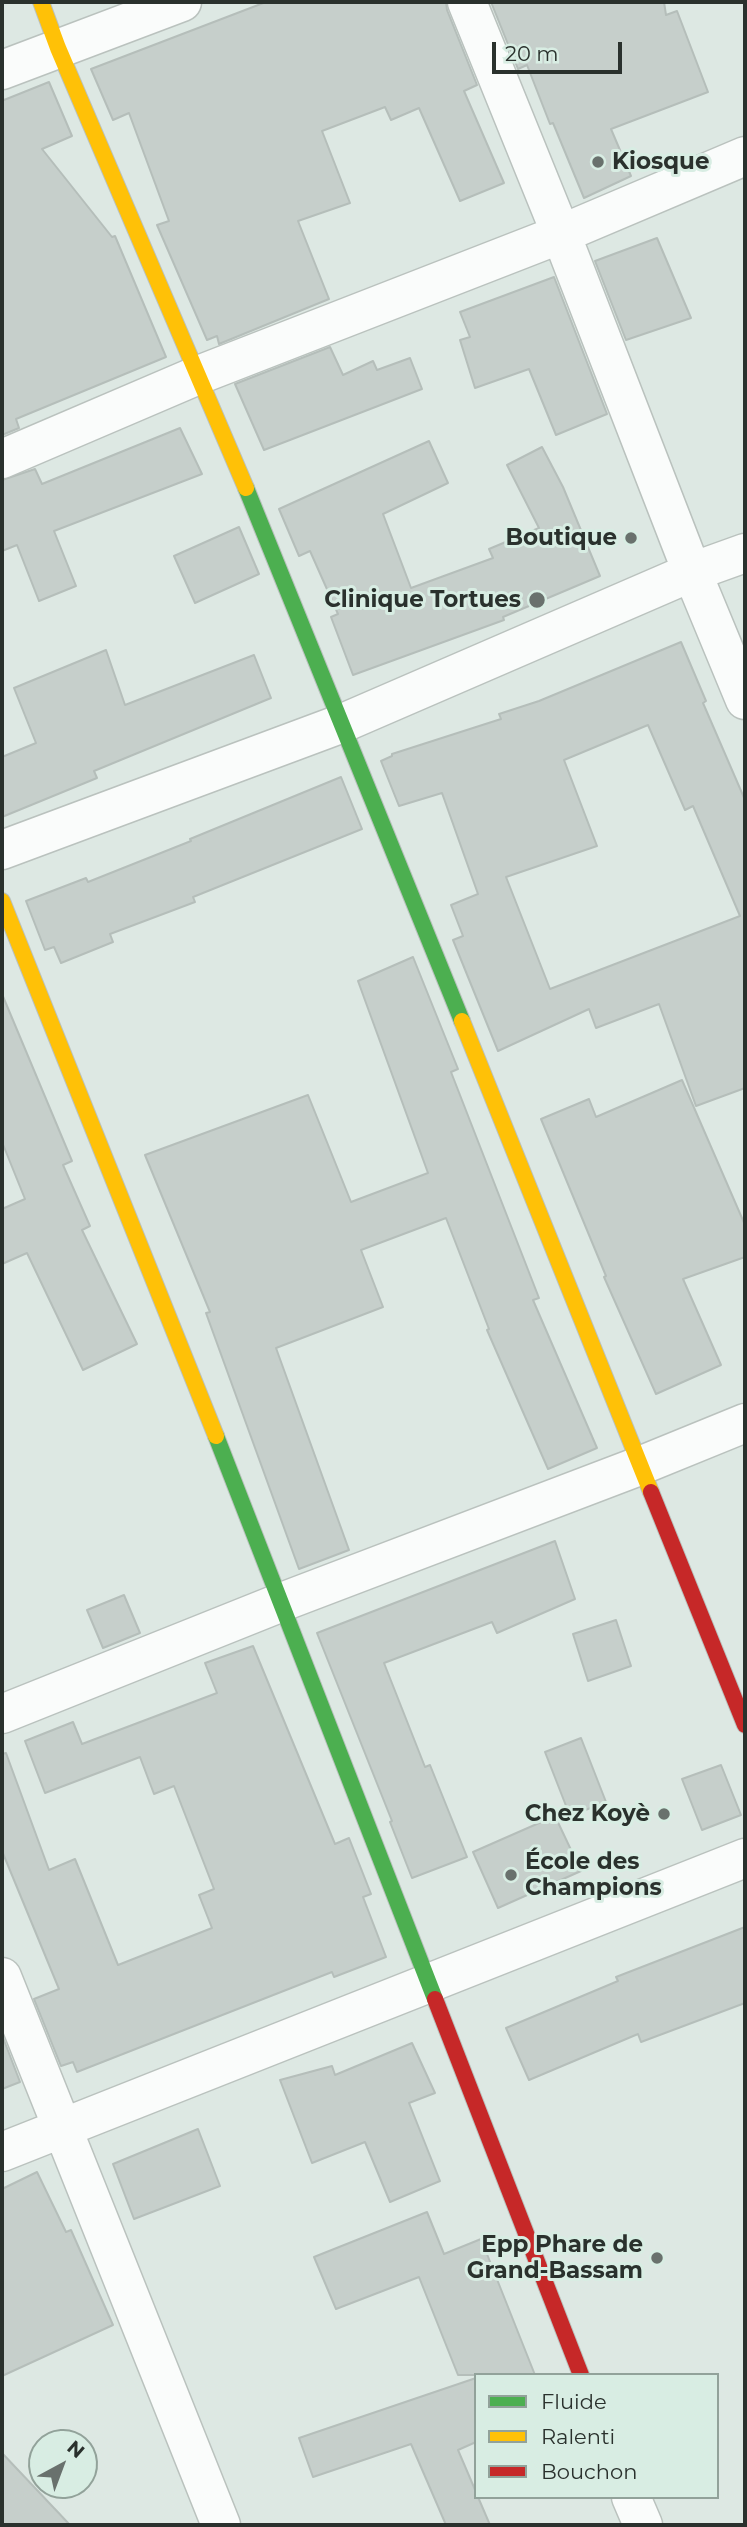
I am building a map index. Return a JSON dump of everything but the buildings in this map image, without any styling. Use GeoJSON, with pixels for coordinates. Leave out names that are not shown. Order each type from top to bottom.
{"type":"FeatureCollection","features":[{"type":"Feature","properties":{"kind":"street"},"geometry":{"type":"LineString","coordinates":[[41,2],[196,376],[282,572],[745,1726]]}},
{"type":"Feature","properties":{"kind":"street"},"geometry":{"type":"LineString","coordinates":[[2,70],[182,2]]}},
{"type":"Feature","properties":{"kind":"street"},"geometry":{"type":"LineString","coordinates":[[467,2],[745,700]]}},
{"type":"Feature","properties":{"kind":"street"},"geometry":{"type":"LineString","coordinates":[[2,459],[196,376],[561,234],[745,156]]}},
{"type":"Feature","properties":{"kind":"street"},"geometry":{"type":"LineString","coordinates":[[2,849],[343,723],[692,572],[745,553]]}},
{"type":"Feature","properties":{"kind":"street"},"geometry":{"type":"LineString","coordinates":[[2,901],[282,1602],[580,2373]]}},
{"type":"Feature","properties":{"kind":"street"},"geometry":{"type":"LineString","coordinates":[[2,1713],[745,1423]]}},
{"type":"Feature","properties":{"kind":"street"},"geometry":{"type":"LineString","coordinates":[[2,2152],[745,1858]]}},
{"type":"Feature","properties":{"kind":"street"},"geometry":{"type":"LineString","coordinates":[[2,1978],[221,2525]]}},
{"type":"Feature","properties":{"kind":"street"},"geometry":{"type":"LineString","coordinates":[[632,2499],[643,2525]]}},
{"type":"Feature","properties":{"kind":"traffic: fast"},"geometry":{"type":"LineString","coordinates":[[246,488],[462,1021]]}},
{"type":"Feature","properties":{"kind":"traffic: fast"},"geometry":{"type":"LineString","coordinates":[[216,1436],[435,1999]]}},
{"type":"Feature","properties":{"kind":"traffic: slow"},"geometry":{"type":"LineString","coordinates":[[41,2],[58,48],[246,488]]}},
{"type":"Feature","properties":{"kind":"traffic: slow"},"geometry":{"type":"LineString","coordinates":[[2,901],[216,1436]]}},
{"type":"Feature","properties":{"kind":"traffic: slow"},"geometry":{"type":"LineString","coordinates":[[462,1021],[651,1492]]}},
{"type":"Feature","properties":{"kind":"traffic: jam"},"geometry":{"type":"LineString","coordinates":[[651,1492],[745,1725]]}},
{"type":"Feature","properties":{"kind":"traffic: jam"},"geometry":{"type":"LineString","coordinates":[[435,1999],[580,2373]]}},
{"type":"Feature","properties":{"kind":"place","name":"Kiosque"},"geometry":{"type":"Point","coordinates":[598,162]}},
{"type":"Feature","properties":{"kind":"place","name":"Boutique"},"geometry":{"type":"Point","coordinates":[631,538]}},
{"type":"Feature","properties":{"kind":"place","name":"Clinique Tortues"},"geometry":{"type":"Point","coordinates":[537,600]}},
{"type":"Feature","properties":{"kind":"place","name":"Chez Koyè"},"geometry":{"type":"Point","coordinates":[664,1814]}},
{"type":"Feature","properties":{"kind":"place","name":"École des Champions"},"geometry":{"type":"Point","coordinates":[511,1875]}},
{"type":"Feature","properties":{"kind":"place","name":"Epp Phare de Grand-Bassam"},"geometry":{"type":"Point","coordinates":[657,2258]}}]}
